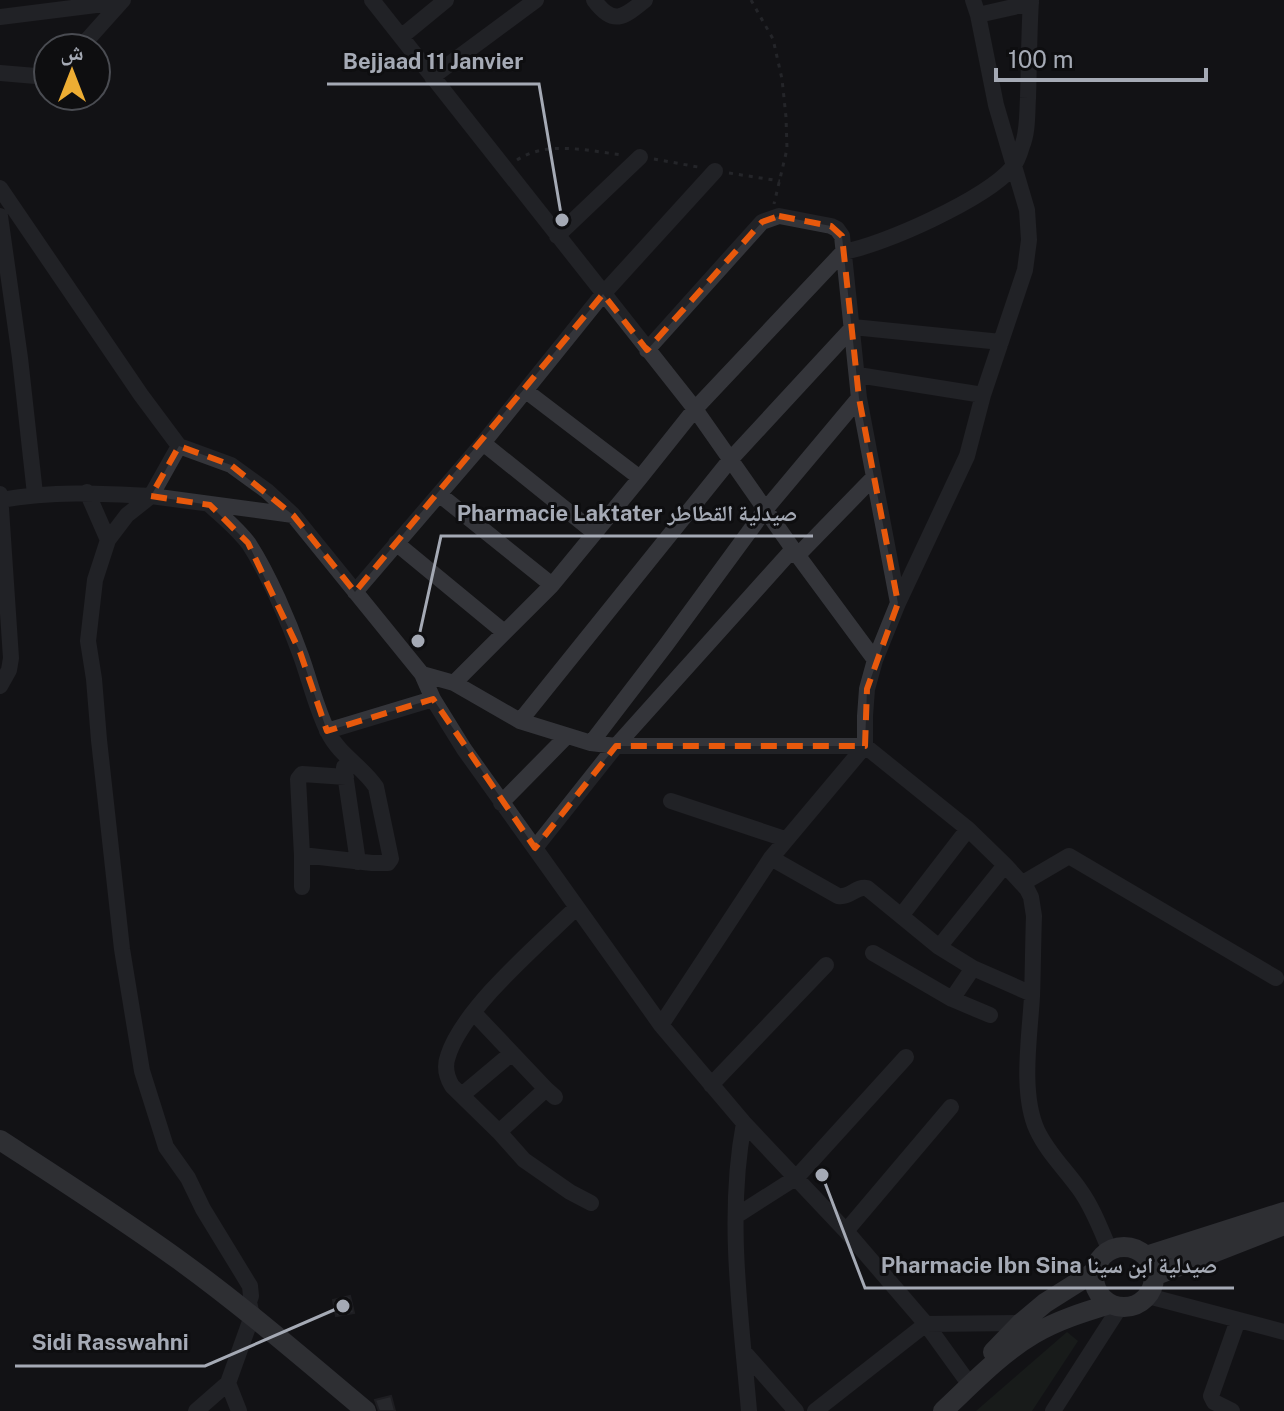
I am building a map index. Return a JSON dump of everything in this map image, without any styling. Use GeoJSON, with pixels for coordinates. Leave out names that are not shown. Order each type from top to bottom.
{"type":"FeatureCollection","features":[{"type":"Feature","properties":{"kind":"main road"},"geometry":{"type":"LineString","coordinates":[[0,1140],[180,1260],[366,1411]]}},
{"type":"Feature","properties":{"kind":"main road"},"geometry":{"type":"LineString","coordinates":[[1146,1256],[1284,1212]]}},
{"type":"Feature","properties":{"kind":"main road"},"geometry":{"type":"LineString","coordinates":[[943,1411],[1001,1357],[1034,1334],[1071,1316],[1115,1306],[1136,1305],[1151,1286],[1284,1225]]}},
{"type":"Feature","properties":{"kind":"main road"},"geometry":{"type":"LineString","coordinates":[[1115,1306],[1100,1296],[1095,1284],[1094,1272],[1100,1259],[1110,1251],[1122,1247],[1135,1249],[1146,1256],[1152,1265],[1151,1286]]}},
{"type":"Feature","properties":{"kind":"main road"},"geometry":{"type":"LineString","coordinates":[[970,1385],[993,1352],[1021,1323],[1045,1303],[1094,1272]]}},
{"type":"Feature","properties":{"kind":"street"},"geometry":{"type":"LineString","coordinates":[[372,0],[695,409],[875,660]]}},
{"type":"Feature","properties":{"kind":"street"},"geometry":{"type":"LineString","coordinates":[[401,37],[446,0]]}},
{"type":"Feature","properties":{"kind":"street"},"geometry":{"type":"LineString","coordinates":[[432,77],[536,0]]}},
{"type":"Feature","properties":{"kind":"street"},"geometry":{"type":"LineString","coordinates":[[594,0],[604,13],[613,18],[631,12],[645,0]]}},
{"type":"Feature","properties":{"kind":"street"},"geometry":{"type":"LineString","coordinates":[[0,17],[22,7],[122,1]]}},
{"type":"Feature","properties":{"kind":"street"},"geometry":{"type":"LineString","coordinates":[[94,32],[122,1]]}},
{"type":"Feature","properties":{"kind":"street"},"geometry":{"type":"LineString","coordinates":[[454,683],[552,585],[695,409],[843,252],[861,249],[936,217],[997,181],[1013,167],[1024,144],[1027,117],[1031,2],[975,8],[996,105],[1013,167],[1027,210],[1029,240],[1025,270],[983,395],[967,456],[898,603],[875,660],[867,689],[865,746],[771,858],[661,1025]]}},
{"type":"Feature","properties":{"kind":"street"},"geometry":{"type":"LineString","coordinates":[[0,73],[32,76]]}},
{"type":"Feature","properties":{"kind":"street"},"geometry":{"type":"LineString","coordinates":[[557,236],[640,157]]}},
{"type":"Feature","properties":{"kind":"street"},"geometry":{"type":"LineString","coordinates":[[355,592],[440,495],[603,294],[715,171]]}},
{"type":"Feature","properties":{"kind":"street"},"geometry":{"type":"LineString","coordinates":[[0,188],[179,446],[231,465],[293,515],[422,674],[433,699],[464,749],[661,1025],[744,1123],[846,1231],[926,1324],[970,1385]]}},
{"type":"Feature","properties":{"kind":"street"},"geometry":{"type":"LineString","coordinates":[[0,216],[35,494]]}},
{"type":"Feature","properties":{"kind":"street"},"geometry":{"type":"LineString","coordinates":[[647,350],[762,222],[779,216],[837,229],[842,236],[859,398],[898,603]]}},
{"type":"Feature","properties":{"kind":"street"},"geometry":{"type":"LineString","coordinates":[[853,327],[1001,342]]}},
{"type":"Feature","properties":{"kind":"street"},"geometry":{"type":"LineString","coordinates":[[520,721],[730,460],[853,327]]}},
{"type":"Feature","properties":{"kind":"street"},"geometry":{"type":"LineString","coordinates":[[858,375],[983,395]]}},
{"type":"Feature","properties":{"kind":"street"},"geometry":{"type":"LineString","coordinates":[[526,391],[640,478]]}},
{"type":"Feature","properties":{"kind":"street"},"geometry":{"type":"LineString","coordinates":[[591,743],[765,510],[859,398]]}},
{"type":"Feature","properties":{"kind":"street"},"geometry":{"type":"LineString","coordinates":[[483,443],[595,533]]}},
{"type":"Feature","properties":{"kind":"street"},"geometry":{"type":"LineString","coordinates":[[179,446],[151,496],[127,515],[108,540],[95,580],[88,641],[122,949],[142,1071],[166,1147],[188,1178],[203,1209],[250,1286],[252,1316],[228,1383],[196,1411]]}},
{"type":"Feature","properties":{"kind":"street"},"geometry":{"type":"LineString","coordinates":[[535,848],[616,746],[795,552],[873,478]]}},
{"type":"Feature","properties":{"kind":"street"},"geometry":{"type":"LineString","coordinates":[[0,500],[35,494],[87,492],[151,496],[293,515]]}},
{"type":"Feature","properties":{"kind":"street"},"geometry":{"type":"LineString","coordinates":[[87,492],[108,540]]}},
{"type":"Feature","properties":{"kind":"street"},"geometry":{"type":"LineString","coordinates":[[0,494],[11,658],[9,670],[0,686]]}},
{"type":"Feature","properties":{"kind":"street"},"geometry":{"type":"LineString","coordinates":[[440,495],[552,585]]}},
{"type":"Feature","properties":{"kind":"street"},"geometry":{"type":"LineString","coordinates":[[210,505],[248,543],[268,578],[300,652],[327,731],[342,754],[376,787],[391,859],[388,863],[358,862],[302,855]]}},
{"type":"Feature","properties":{"kind":"street"},"geometry":{"type":"LineString","coordinates":[[396,543],[504,632]]}},
{"type":"Feature","properties":{"kind":"street"},"geometry":{"type":"LineString","coordinates":[[422,674],[454,683],[520,721],[591,743],[616,746],[865,746],[968,829],[1023,883],[1031,897],[1034,916],[1029,1101],[1036,1128],[1047,1148],[1083,1193],[1110,1251]]}},
{"type":"Feature","properties":{"kind":"street"},"geometry":{"type":"LineString","coordinates":[[327,731],[433,699]]}},
{"type":"Feature","properties":{"kind":"street"},"geometry":{"type":"LineString","coordinates":[[501,803],[567,736]]}},
{"type":"Feature","properties":{"kind":"street"},"geometry":{"type":"LineString","coordinates":[[342,754],[358,862]]}},
{"type":"Feature","properties":{"kind":"street"},"geometry":{"type":"LineString","coordinates":[[302,887],[299,776],[346,777]]}},
{"type":"Feature","properties":{"kind":"street"},"geometry":{"type":"LineString","coordinates":[[671,801],[785,839]]}},
{"type":"Feature","properties":{"kind":"street"},"geometry":{"type":"LineString","coordinates":[[901,916],[968,829]]}},
{"type":"Feature","properties":{"kind":"street"},"geometry":{"type":"LineString","coordinates":[[1023,883],[1069,856],[1276,978]]}},
{"type":"Feature","properties":{"kind":"street"},"geometry":{"type":"LineString","coordinates":[[771,858],[838,896],[867,888],[939,947],[973,968],[1032,994]]}},
{"type":"Feature","properties":{"kind":"street"},"geometry":{"type":"LineString","coordinates":[[939,947],[1005,865]]}},
{"type":"Feature","properties":{"kind":"street"},"geometry":{"type":"LineString","coordinates":[[577,907],[500,982],[474,1013],[457,1036],[447,1057],[446,1067],[452,1086],[524,1160],[591,1203]]}},
{"type":"Feature","properties":{"kind":"street"},"geometry":{"type":"LineString","coordinates":[[873,953],[952,999],[990,1015]]}},
{"type":"Feature","properties":{"kind":"street"},"geometry":{"type":"LineString","coordinates":[[711,1085],[826,965]]}},
{"type":"Feature","properties":{"kind":"street"},"geometry":{"type":"LineString","coordinates":[[952,999],[973,968]]}},
{"type":"Feature","properties":{"kind":"street"},"geometry":{"type":"LineString","coordinates":[[474,1013],[550,1093],[499,1132]]}},
{"type":"Feature","properties":{"kind":"street"},"geometry":{"type":"LineString","coordinates":[[462,1095],[512,1053]]}},
{"type":"Feature","properties":{"kind":"street"},"geometry":{"type":"LineString","coordinates":[[736,1216],[797,1177],[906,1057]]}},
{"type":"Feature","properties":{"kind":"street"},"geometry":{"type":"LineString","coordinates":[[846,1231],[951,1107]]}},
{"type":"Feature","properties":{"kind":"street"},"geometry":{"type":"LineString","coordinates":[[744,1123],[738,1155],[736,1216],[749,1411]]}},
{"type":"Feature","properties":{"kind":"street"},"geometry":{"type":"LineString","coordinates":[[1151,1286],[1238,1320],[1284,1332]]}},
{"type":"Feature","properties":{"kind":"street"},"geometry":{"type":"LineString","coordinates":[[1053,1411],[1115,1306]]}},
{"type":"Feature","properties":{"kind":"street"},"geometry":{"type":"LineString","coordinates":[[1232,1411],[1214,1402],[1211,1396],[1238,1320]]}},
{"type":"Feature","properties":{"kind":"street"},"geometry":{"type":"LineString","coordinates":[[815,1411],[926,1324],[1021,1323]]}},
{"type":"Feature","properties":{"kind":"street"},"geometry":{"type":"LineString","coordinates":[[744,1352],[796,1411]]}},
{"type":"Feature","properties":{"kind":"street"},"geometry":{"type":"LineString","coordinates":[[228,1383],[239,1411]]}},
{"type":"Feature","properties":{"kind":"path"},"geometry":{"type":"LineString","coordinates":[[751,0],[773,39],[786,117],[787,149],[770,218]]}},
{"type":"Feature","properties":{"kind":"highlighted area"},"geometry":{"type":"Polygon","coordinates":[[[779,216],[831,226],[842,236],[859,398],[898,603],[867,689],[865,746],[616,746],[535,848],[433,699],[327,731],[300,652],[248,543],[210,505],[151,496],[179,446],[231,465],[293,515],[355,592],[603,294],[647,350],[762,222],[779,216]]]}},
{"type":"Feature","properties":{"kind":"shaded area"},"geometry":{"type":"Polygon","coordinates":[[[1067,1332],[1078,1341],[1032,1411],[976,1411],[1067,1332]]]}},
{"type":"Feature","properties":{"kind":"building"},"geometry":{"type":"Polygon","coordinates":[[[350,1296],[354,1313],[336,1316],[333,1300],[350,1296]]]}},
{"type":"Feature","properties":{"kind":"building"},"geometry":{"type":"Polygon","coordinates":[[[391,1396],[395,1411],[379,1411],[375,1400],[391,1396]]]}},
{"type":"Feature","properties":{"kind":"place","name":"Bejjaad 11 Janvier"},"geometry":{"type":"Point","coordinates":[562,220]}},
{"type":"Feature","properties":{"kind":"place","name":"Pharmacie Laktater صيدلية القطاطر"},"geometry":{"type":"Point","coordinates":[418,641]}},
{"type":"Feature","properties":{"kind":"place","name":"Pharmacie Ibn Sina صيدلية ابن سينا"},"geometry":{"type":"Point","coordinates":[822,1175]}},
{"type":"Feature","properties":{"kind":"place","name":"Sidi Rasswahni"},"geometry":{"type":"Point","coordinates":[343,1306]}}]}
